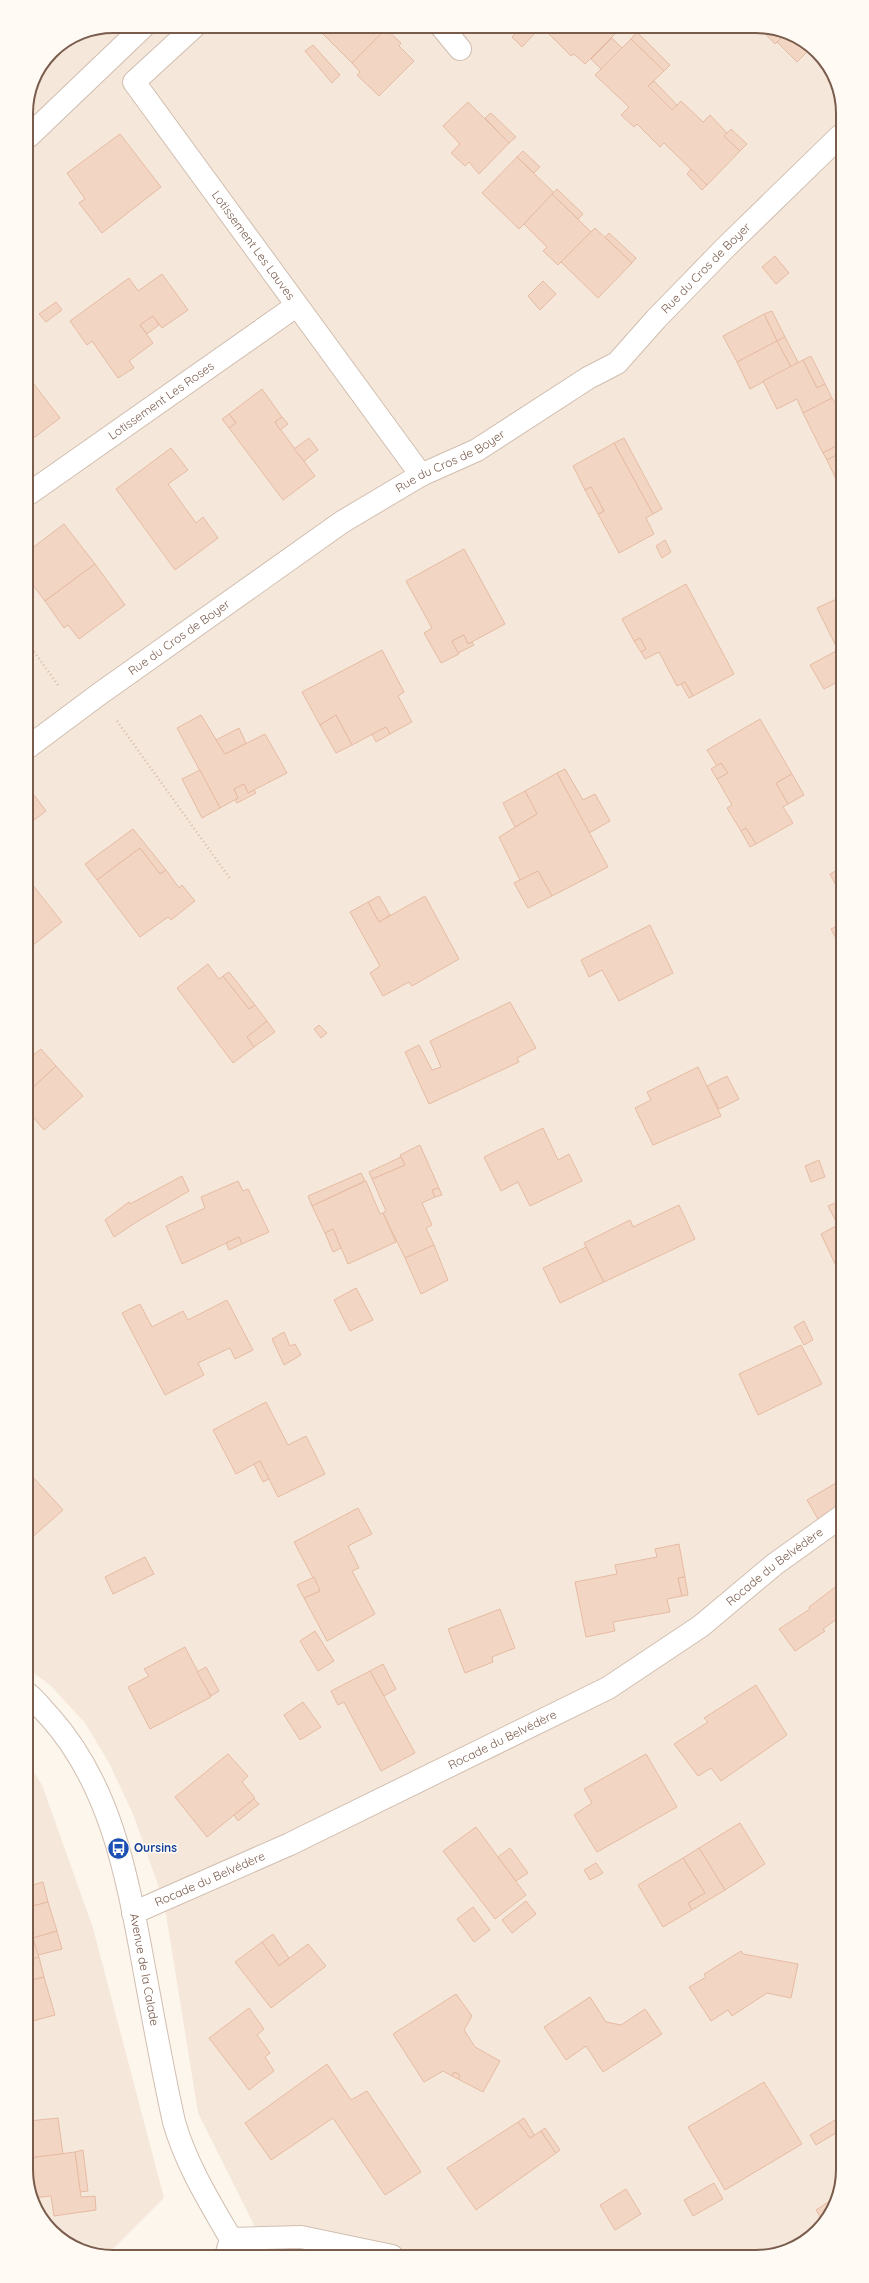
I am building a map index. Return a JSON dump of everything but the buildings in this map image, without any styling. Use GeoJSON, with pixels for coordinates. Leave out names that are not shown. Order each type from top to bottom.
{"type":"FeatureCollection","features":[{"type":"Feature","properties":{"kind":"street"},"geometry":{"type":"LineString","coordinates":[[33,132],[137,33]]}},
{"type":"Feature","properties":{"kind":"street"},"geometry":{"type":"LineString","coordinates":[[134,82],[187,33]]}},
{"type":"Feature","properties":{"kind":"street"},"geometry":{"type":"LineString","coordinates":[[447,33],[460,49]]}},
{"type":"Feature","properties":{"kind":"street","name":"Lotissement Les Lauves"},"geometry":{"type":"LineString","coordinates":[[113,56],[134,82],[296,306],[421,475]]}},
{"type":"Feature","properties":{"kind":"street","name":"Rue du Cros de Boyer"},"geometry":{"type":"LineString","coordinates":[[33,743],[98,695],[342,522],[421,475],[477,450],[588,378],[617,363],[656,319],[709,265],[836,140]]}},
{"type":"Feature","properties":{"kind":"street","name":"Lotissement Les Roses"},"geometry":{"type":"LineString","coordinates":[[33,491],[296,306]]}},
{"type":"Feature","properties":{"kind":"street","name":"Rocade du Belvédère"},"geometry":{"type":"LineString","coordinates":[[133,1913],[290,1844],[608,1688],[701,1626],[775,1564],[836,1520]]}},
{"type":"Feature","properties":{"kind":"street","name":"Avenue de la Calade"},"geometry":{"type":"LineString","coordinates":[[33,1699],[64,1733],[89,1772],[106,1809],[118,1848],[133,1913],[164,2078],[180,2142],[229,2247]]}},
{"type":"Feature","properties":{"kind":"street"},"geometry":{"type":"LineString","coordinates":[[229,2247],[301,2238],[362,2250]]}},
{"type":"Feature","properties":{"kind":"path"},"geometry":{"type":"LineString","coordinates":[[33,650],[76,711]]}},
{"type":"Feature","properties":{"kind":"path"},"geometry":{"type":"LineString","coordinates":[[98,695],[231,880]]}},
{"type":"Feature","properties":{"kind":"shaded area"},"geometry":{"type":"Polygon","coordinates":[[[108,33],[761,33],[791,41],[809,53],[825,73],[833,93],[836,113],[836,2175],[832,2196],[819,2219],[809,2230],[786,2244],[756,2250],[262,2250],[264,2245],[198,2113],[164,1902],[133,1814],[109,1763],[85,1723],[50,1685],[33,1673],[33,108],[37,87],[53,60],[64,50],[87,37],[108,33]]]}},
{"type":"Feature","properties":{"kind":"shaded area"},"geometry":{"type":"Polygon","coordinates":[[[33,1771],[42,1785],[93,1928],[164,2198],[112,2250],[93,2247],[73,2239],[53,2223],[39,2200],[33,2170],[33,1771]]]}},
{"type":"Feature","properties":{"kind":"place","name":"Oursins"},"geometry":{"type":"Point","coordinates":[118,1848]}}]}
